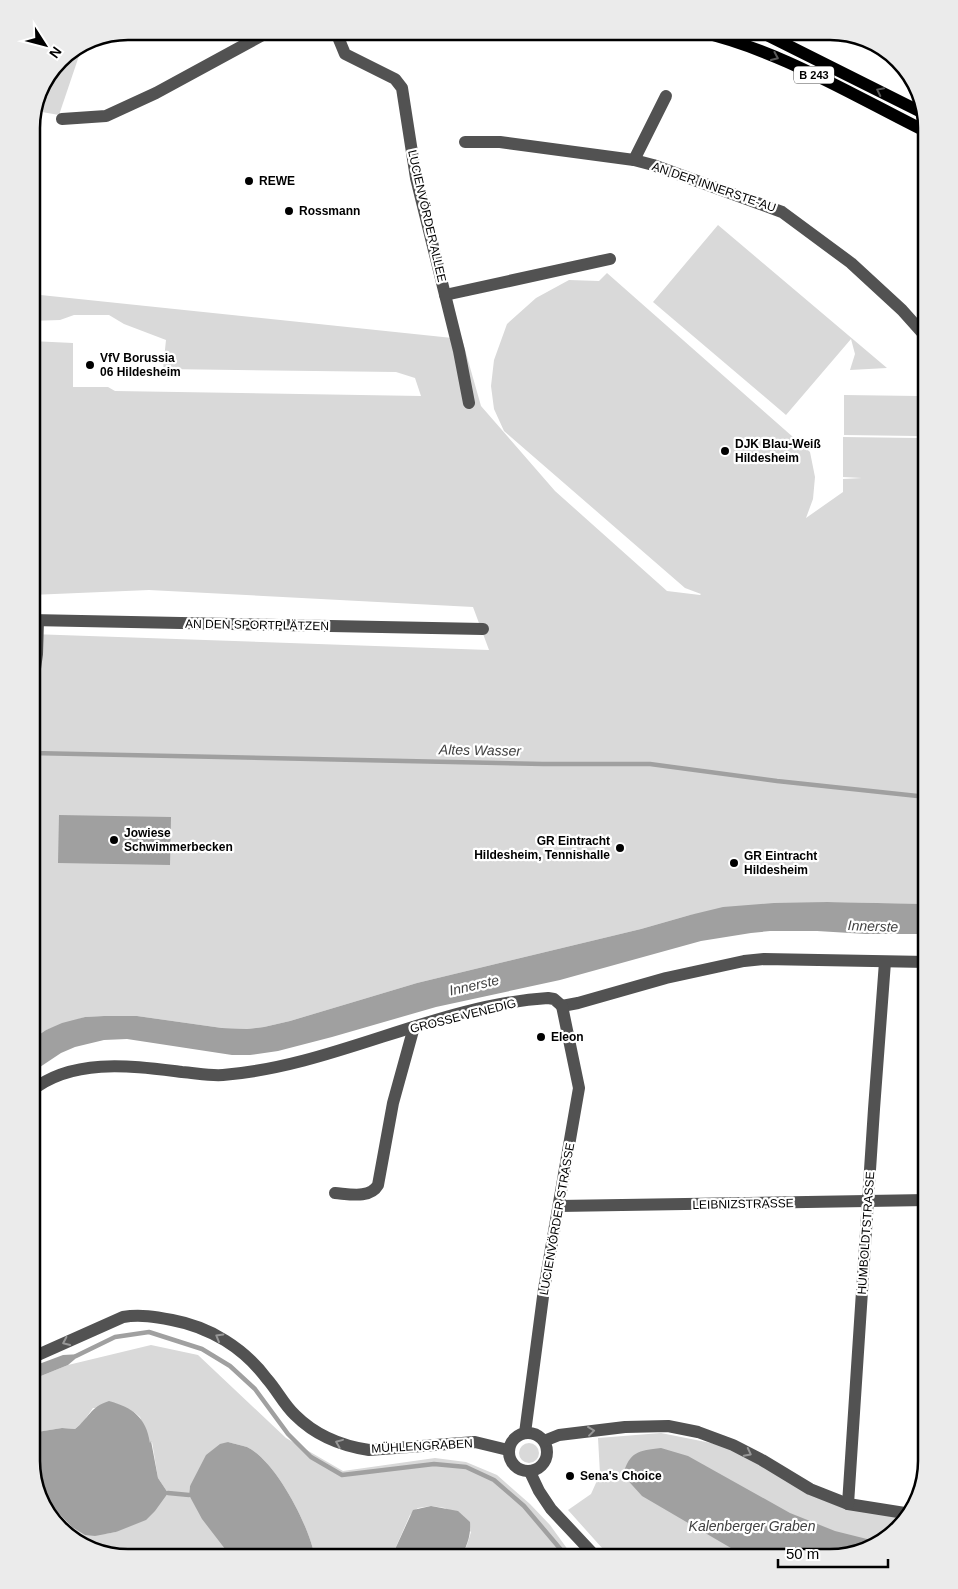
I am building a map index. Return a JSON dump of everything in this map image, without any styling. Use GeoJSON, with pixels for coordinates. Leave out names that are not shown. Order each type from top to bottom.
{"type":"FeatureCollection","features":[{"type":"Feature","properties":{"kind":"main road","name":"B 243"},"geometry":{"type":"LineString","coordinates":[[732,40],[804,70],[918,127]]}},
{"type":"Feature","properties":{"kind":"main road","name":"B 243"},"geometry":{"type":"LineString","coordinates":[[774,40],[916,109]]}},
{"type":"Feature","properties":{"kind":"street"},"geometry":{"type":"LineString","coordinates":[[62,119],[106,116],[156,93],[253,40]]}},
{"type":"Feature","properties":{"kind":"street","name":"LUCIENVÖRDER ALLEE"},"geometry":{"type":"LineString","coordinates":[[339,40],[345,54],[395,79],[402,88],[416,178],[446,295],[469,403]]}},
{"type":"Feature","properties":{"kind":"street","name":"AN DER INNERSTE-AU"},"geometry":{"type":"LineString","coordinates":[[634,160],[666,96]]}},
{"type":"Feature","properties":{"kind":"street","name":"AN DER INNERSTE-AU"},"geometry":{"type":"LineString","coordinates":[[465,142],[500,142],[634,160],[782,212],[851,263],[902,310],[918,328]]}},
{"type":"Feature","properties":{"kind":"street"},"geometry":{"type":"LineString","coordinates":[[446,295],[610,259]]}},
{"type":"Feature","properties":{"kind":"street","name":"AN DEN SPORTPLÄTZEN"},"geometry":{"type":"LineString","coordinates":[[40,620],[483,629]]}},
{"type":"Feature","properties":{"kind":"street","name":"GROSSE VENEDIG"},"geometry":{"type":"LineString","coordinates":[[40,1085],[56,1077],[106,1066],[132,1066],[221,1075],[284,1066],[478,1010],[522,1001],[554,999],[562,1006],[666,978],[744,961],[764,959],[918,962]]}},
{"type":"Feature","properties":{"kind":"street","name":"HUMBOLDTSTRASSE"},"geometry":{"type":"LineString","coordinates":[[848,1504],[885,962]]}},
{"type":"Feature","properties":{"kind":"street","name":"LUCIENVÖRDER STRASSE"},"geometry":{"type":"LineString","coordinates":[[525,1433],[544,1289],[579,1088],[562,1006]]}},
{"type":"Feature","properties":{"kind":"street"},"geometry":{"type":"LineString","coordinates":[[335,1193],[368,1194],[374,1191],[378,1185],[393,1103],[414,1027]]}},
{"type":"Feature","properties":{"kind":"street","name":"LEIBNIZSTRASSE"},"geometry":{"type":"LineString","coordinates":[[559,1206],[918,1200]]}},
{"type":"Feature","properties":{"kind":"street","name":"MÜHLENGRABEN"},"geometry":{"type":"LineString","coordinates":[[40,1354],[111,1321],[124,1317],[150,1316],[188,1323],[223,1338],[267,1378],[294,1415],[322,1435],[338,1442],[370,1450],[475,1442],[508,1450]]}},
{"type":"Feature","properties":{"kind":"street"},"geometry":{"type":"LineString","coordinates":[[544,1441],[559,1435],[616,1428],[668,1426],[698,1432],[733,1445],[810,1488],[848,1504],[902,1512]]}},
{"type":"Feature","properties":{"kind":"street"},"geometry":{"type":"LineString","coordinates":[[525,1433],[536,1435],[544,1441],[547,1454],[545,1461],[536,1470],[524,1472],[510,1461],[508,1450],[514,1439],[525,1433]]}},
{"type":"Feature","properties":{"kind":"street"},"geometry":{"type":"LineString","coordinates":[[530,1472],[539,1491],[551,1508],[589,1549]]}},
{"type":"Feature","properties":{"kind":"shaded area"},"geometry":{"type":"Polygon","coordinates":[[[79,55],[59,115],[42,112],[49,89],[58,74],[62,70],[70,70],[70,62],[79,55]]]}},
{"type":"Feature","properties":{"kind":"shaded area"},"geometry":{"type":"Polygon","coordinates":[[[718,225],[887,368],[850,370],[855,354],[851,339],[786,415],[653,302],[718,225]]]}},
{"type":"Feature","properties":{"kind":"shaded area"},"geometry":{"type":"Polygon","coordinates":[[[607,273],[810,452],[815,477],[813,499],[806,518],[843,492],[843,479],[862,478],[843,477],[843,437],[918,437],[918,904],[827,902],[690,915],[641,929],[417,983],[264,1027],[247,1029],[222,1028],[137,1016],[104,1016],[85,1017],[46,1030],[40,1034],[40,634],[489,650],[473,607],[149,590],[40,595],[40,341],[73,343],[73,387],[108,387],[115,391],[421,396],[415,378],[396,372],[163,369],[166,340],[124,324],[109,315],[74,315],[60,320],[40,321],[40,295],[462,339],[481,406],[555,491],[667,591],[700,595],[685,588],[504,431],[494,409],[491,386],[494,360],[507,324],[536,298],[569,280],[599,281],[607,273]]]}},
{"type":"Feature","properties":{"kind":"shaded area"},"geometry":{"type":"Polygon","coordinates":[[[844,395],[918,396],[917,436],[844,435],[844,395]]]}},
{"type":"Feature","properties":{"kind":"shaded area"},"geometry":{"type":"Polygon","coordinates":[[[151,1345],[198,1355],[286,1438],[343,1471],[435,1458],[466,1462],[497,1475],[530,1504],[550,1525],[567,1549],[465,1549],[471,1532],[445,1508],[431,1506],[418,1508],[410,1515],[395,1549],[313,1549],[299,1513],[280,1480],[269,1466],[247,1447],[228,1442],[190,1486],[189,1495],[226,1549],[122,1549],[89,1540],[70,1527],[54,1509],[72,1527],[105,1534],[116,1532],[168,1493],[158,1478],[152,1442],[150,1443],[140,1417],[134,1412],[93,1408],[83,1422],[75,1429],[62,1428],[40,1432],[40,1376],[68,1365],[151,1345]]]}},
{"type":"Feature","properties":{"kind":"shaded area"},"geometry":{"type":"Polygon","coordinates":[[[661,1433],[726,1446],[810,1490],[901,1514],[884,1531],[869,1540],[836,1549],[603,1549],[568,1510],[591,1494],[600,1474],[598,1438],[661,1433]]]}},
{"type":"Feature","properties":{"kind":"shaded area"},"geometry":{"type":"Polygon","coordinates":[[[529,1443],[536,1446],[539,1453],[536,1460],[529,1463],[522,1460],[519,1453],[522,1446],[529,1443]]]}},
{"type":"Feature","properties":{"kind":"water","name":"Jowiese Schwimmerbecken"},"geometry":{"type":"Polygon","coordinates":[[[59,815],[171,817],[170,865],[58,863],[59,815]]]}},
{"type":"Feature","properties":{"kind":"water","name":"Innerste"},"geometry":{"type":"Polygon","coordinates":[[[774,903],[918,904],[918,934],[866,934],[817,931],[751,933],[701,941],[560,980],[436,1007],[278,1051],[250,1055],[232,1055],[127,1039],[104,1040],[75,1047],[61,1053],[40,1067],[40,1034],[62,1023],[85,1017],[137,1016],[222,1028],[247,1029],[264,1027],[417,983],[641,929],[690,915],[723,907],[774,903]]]}},
{"type":"Feature","properties":{"kind":"water"},"geometry":{"type":"Polygon","coordinates":[[[81,1354],[68,1365],[40,1376],[40,1364],[63,1355],[81,1354]]]}},
{"type":"Feature","properties":{"kind":"water"},"geometry":{"type":"Polygon","coordinates":[[[109,1401],[125,1407],[142,1420],[150,1443],[151,1441],[158,1478],[168,1493],[146,1520],[116,1532],[95,1536],[85,1535],[72,1527],[54,1509],[49,1500],[40,1467],[40,1432],[62,1428],[75,1429],[103,1403],[109,1401]]]}},
{"type":"Feature","properties":{"kind":"water"},"geometry":{"type":"Polygon","coordinates":[[[228,1442],[247,1447],[269,1466],[280,1480],[299,1513],[313,1549],[225,1549],[202,1519],[189,1495],[190,1486],[206,1455],[220,1444],[228,1442]]]}},
{"type":"Feature","properties":{"kind":"water","name":"Kalenberger Graben"},"geometry":{"type":"Polygon","coordinates":[[[661,1448],[688,1456],[790,1513],[835,1531],[870,1540],[836,1549],[733,1549],[642,1496],[623,1475],[632,1457],[646,1450],[661,1448]]]}},
{"type":"Feature","properties":{"kind":"water"},"geometry":{"type":"Polygon","coordinates":[[[431,1506],[458,1511],[470,1522],[470,1532],[465,1549],[395,1549],[413,1510],[431,1506]]]}},
{"type":"Feature","properties":{"kind":"waterway","name":"Altes Wasser"},"geometry":{"type":"LineString","coordinates":[[40,753],[543,764],[650,764],[777,781],[918,796]]}},
{"type":"Feature","properties":{"kind":"waterway"},"geometry":{"type":"LineString","coordinates":[[76,1356],[115,1337],[149,1332],[202,1349],[230,1366],[255,1389],[288,1434],[311,1457],[342,1475],[434,1464],[466,1467],[494,1480],[524,1506],[560,1549]]}},
{"type":"Feature","properties":{"kind":"waterway"},"geometry":{"type":"LineString","coordinates":[[168,1493],[189,1495]]}},
{"type":"Feature","properties":{"kind":"place","name":"REWE"},"geometry":{"type":"Point","coordinates":[249,181]}},
{"type":"Feature","properties":{"kind":"place","name":"Rossmann"},"geometry":{"type":"Point","coordinates":[289,211]}},
{"type":"Feature","properties":{"kind":"place","name":"VfV Borussia 06 Hildesheim"},"geometry":{"type":"Point","coordinates":[90,365]}},
{"type":"Feature","properties":{"kind":"place","name":"DJK Blau-Weiß Hildesheim"},"geometry":{"type":"Point","coordinates":[725,451]}},
{"type":"Feature","properties":{"kind":"place","name":"Jowiese Schwimmerbecken"},"geometry":{"type":"Point","coordinates":[114,840]}},
{"type":"Feature","properties":{"kind":"place","name":"GR Eintracht Hildesheim, Tennishalle"},"geometry":{"type":"Point","coordinates":[620,848]}},
{"type":"Feature","properties":{"kind":"place","name":"GR Eintracht Hildesheim"},"geometry":{"type":"Point","coordinates":[734,863]}},
{"type":"Feature","properties":{"kind":"place","name":"Eleon"},"geometry":{"type":"Point","coordinates":[541,1037]}},
{"type":"Feature","properties":{"kind":"place","name":"Sena's Choice"},"geometry":{"type":"Point","coordinates":[570,1476]}}]}
